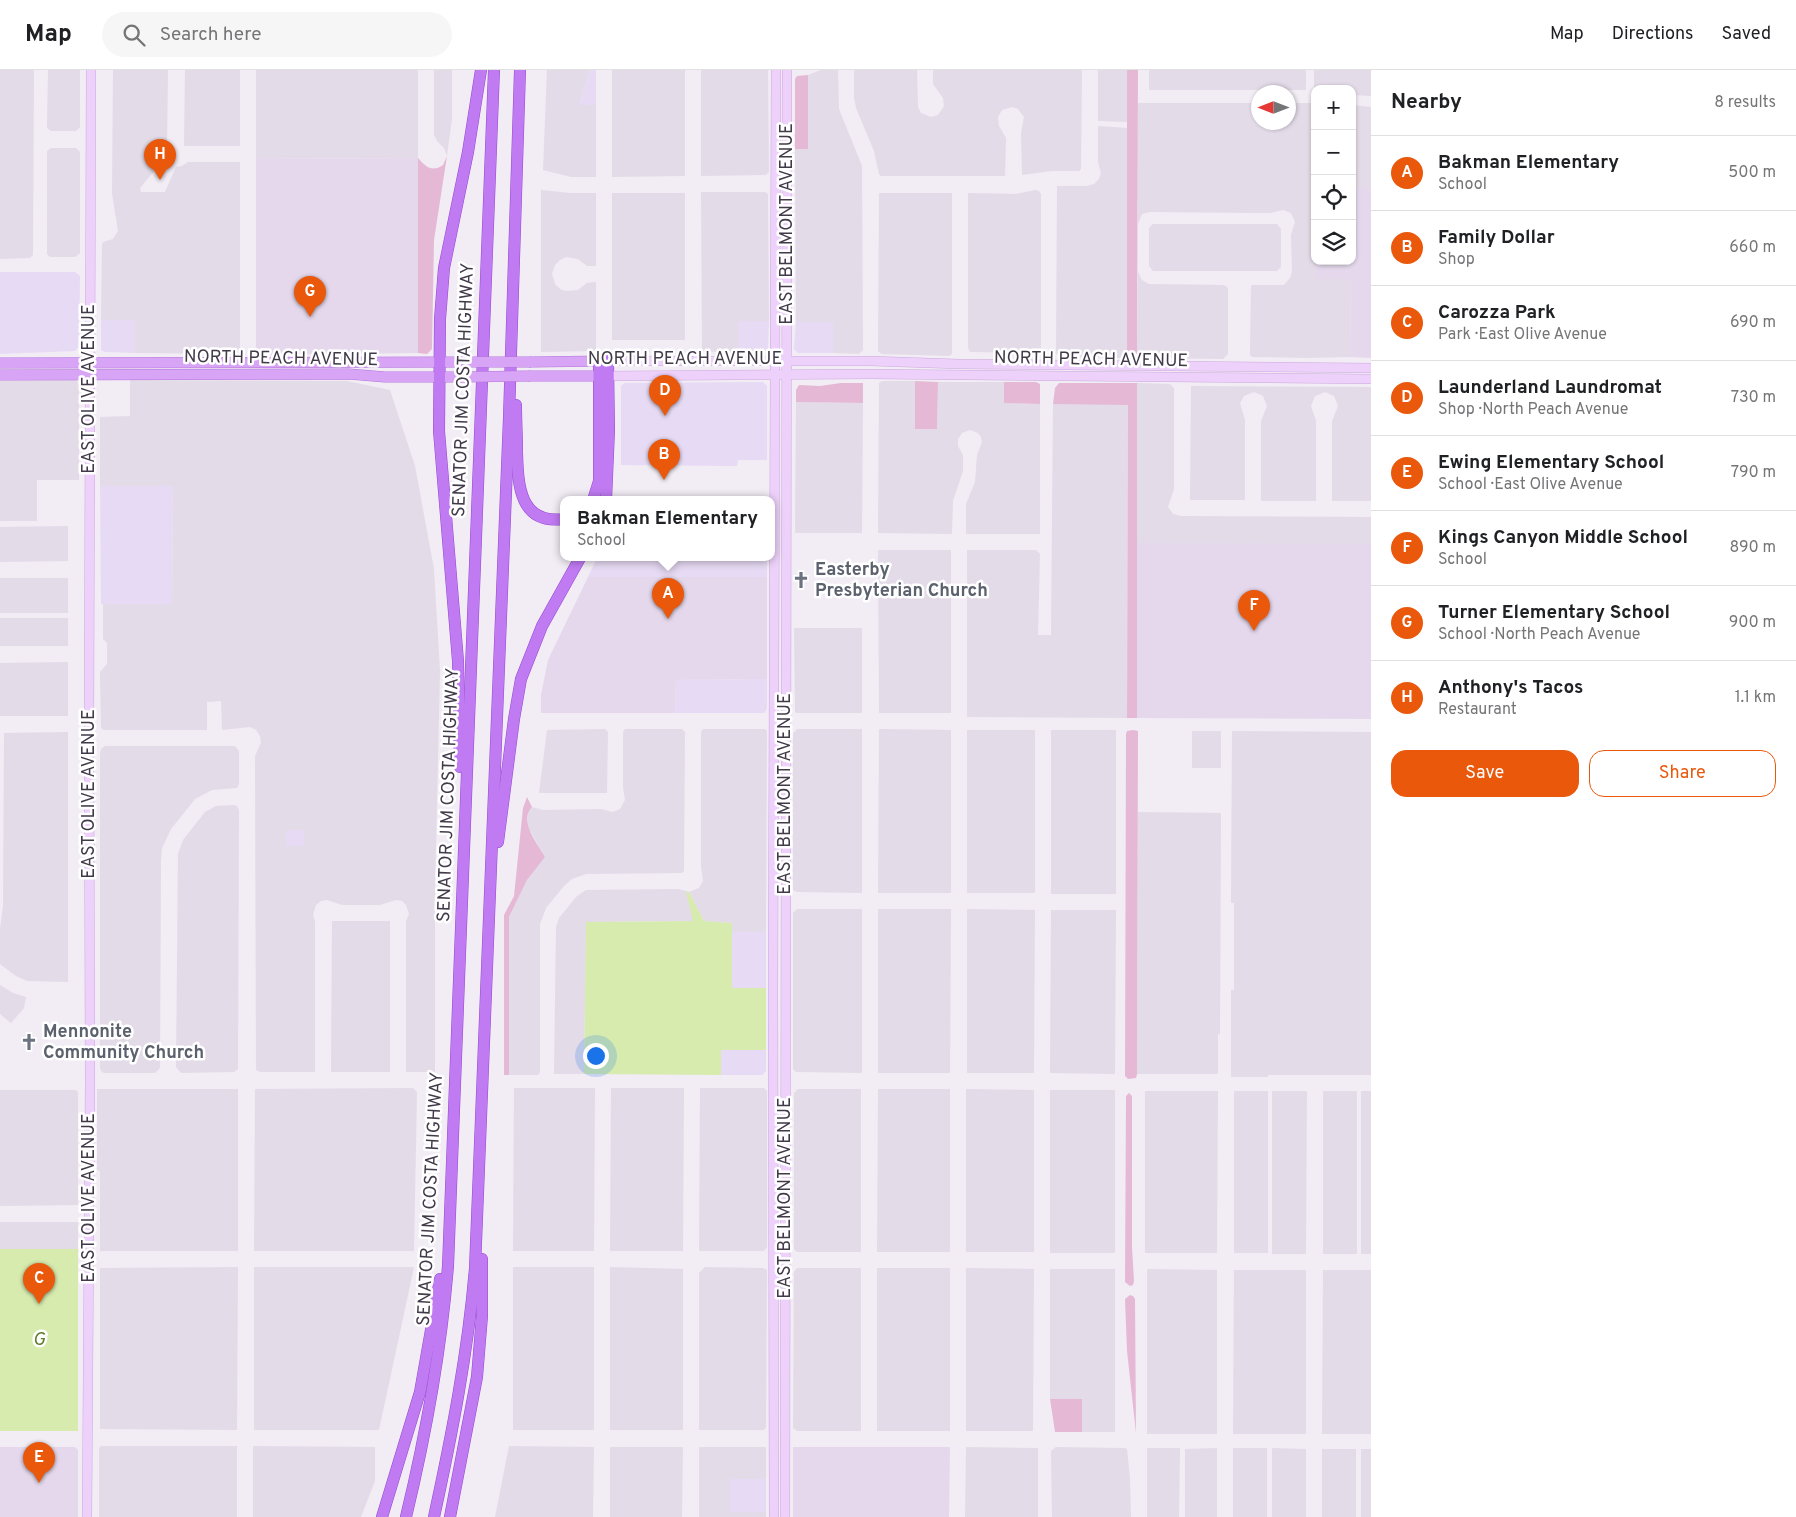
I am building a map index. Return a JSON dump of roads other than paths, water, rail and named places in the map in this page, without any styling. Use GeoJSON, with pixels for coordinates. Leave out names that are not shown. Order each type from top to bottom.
{"type":"FeatureCollection","features":[{"type":"Feature","properties":{"kind":"highway"},"geometry":{"type":"LineString","coordinates":[[462,914],[458,661],[441,464],[440,300],[444,268],[468,152],[481,70]]}},
{"type":"Feature","properties":{"kind":"highway","name":"SENATOR JIM COSTA HIGHWAY"},"geometry":{"type":"LineString","coordinates":[[406,1517],[422,1451],[440,1346],[448,1266],[494,70]]}},
{"type":"Feature","properties":{"kind":"highway"},"geometry":{"type":"LineString","coordinates":[[434,1517],[454,1426],[468,1342],[475,1268],[509,417],[520,70]]}},
{"type":"Feature","properties":{"kind":"highway"},"geometry":{"type":"LineString","coordinates":[[516,175],[516,407],[518,480],[522,496],[534,512],[546,518],[560,519]]}},
{"type":"Feature","properties":{"kind":"highway"},"geometry":{"type":"LineString","coordinates":[[594,496],[599,480],[604,361]]}},
{"type":"Feature","properties":{"kind":"highway"},"geometry":{"type":"LineString","coordinates":[[604,376],[609,430],[606,496]]}},
{"type":"Feature","properties":{"kind":"highway"},"geometry":{"type":"LineString","coordinates":[[488,916],[521,679],[542,626],[578,561]]}},
{"type":"Feature","properties":{"kind":"highway"},"geometry":{"type":"LineString","coordinates":[[390,1517],[425,1366],[439,1284],[443,1251],[446,1180],[454,1121]]}},
{"type":"Feature","properties":{"kind":"highway"},"geometry":{"type":"LineString","coordinates":[[450,1515],[471,1413],[479,1360],[482,1266],[479,1169]]}},
{"type":"Feature","properties":{"kind":"highway"},"geometry":{"type":"LineString","coordinates":[[382,1517],[412,1421]]}},
{"type":"Feature","properties":{"kind":"main road","name":"EAST OLIVE AVENUE"},"geometry":{"type":"LineString","coordinates":[[87,1517],[90,1081],[90,70]]}},
{"type":"Feature","properties":{"kind":"main road","name":"EAST BELMONT AVENUE"},"geometry":{"type":"LineString","coordinates":[[774,1517],[776,70]]}},
{"type":"Feature","properties":{"kind":"main road","name":"EAST BELMONT AVENUE"},"geometry":{"type":"LineString","coordinates":[[785,1517],[787,70]]}},
{"type":"Feature","properties":{"kind":"main road","name":"NORTH PEACH AVENUE"},"geometry":{"type":"LineString","coordinates":[[0,363],[786,361],[1371,368]]}},
{"type":"Feature","properties":{"kind":"main road"},"geometry":{"type":"LineString","coordinates":[[298,375],[308,370],[328,368],[331,363]]}},
{"type":"Feature","properties":{"kind":"main road"},"geometry":{"type":"LineString","coordinates":[[332,374],[336,370],[354,369],[366,363]]}},
{"type":"Feature","properties":{"kind":"main road"},"geometry":{"type":"LineString","coordinates":[[898,374],[911,370],[953,369],[959,364]]}},
{"type":"Feature","properties":{"kind":"main road"},"geometry":{"type":"LineString","coordinates":[[1048,376],[1055,371],[1083,370],[1094,366]]}},
{"type":"Feature","properties":{"kind":"main road"},"geometry":{"type":"LineString","coordinates":[[1179,378],[1186,372],[1224,372],[1232,367]]}},
{"type":"Feature","properties":{"kind":"main road","name":"NORTH PEACH AVENUE"},"geometry":{"type":"LineString","coordinates":[[0,374],[332,374],[385,377],[898,374],[1371,379]]}},
{"type":"Feature","properties":{"kind":"water"},"geometry":{"type":"Polygon","coordinates":[[[686,891],[689,892],[704,921],[732,923],[732,988],[766,988],[766,1050],[721,1050],[721,1075],[584,1074],[586,922],[693,921],[686,891]]]}},
{"type":"Feature","properties":{"kind":"water","name":"G"},"geometry":{"type":"Polygon","coordinates":[[[0,1249],[78,1249],[78,1431],[0,1431],[0,1249]]]}},
{"type":"Feature","properties":{"kind":"place","name":"Anthony's Tacos"},"geometry":{"type":"Point","coordinates":[160,180]}},
{"type":"Feature","properties":{"kind":"place","name":"Turner Elementary School"},"geometry":{"type":"Point","coordinates":[310,317]}},
{"type":"Feature","properties":{"kind":"place","name":"Launderland Laundromat"},"geometry":{"type":"Point","coordinates":[665,416]}},
{"type":"Feature","properties":{"kind":"place","name":"Family Dollar"},"geometry":{"type":"Point","coordinates":[664,480]}},
{"type":"Feature","properties":{"kind":"place","name":"Easterby Presbyterian Church"},"geometry":{"type":"Point","coordinates":[801,580]}},
{"type":"Feature","properties":{"kind":"place","name":"Bakman Elementary"},"geometry":{"type":"Point","coordinates":[668,619]}},
{"type":"Feature","properties":{"kind":"place","name":"Kings Canyon Middle School"},"geometry":{"type":"Point","coordinates":[1254,631]}},
{"type":"Feature","properties":{"kind":"place","name":"Mennonite Community Church"},"geometry":{"type":"Point","coordinates":[29,1042]}},
{"type":"Feature","properties":{"kind":"place","name":"Carozza Park"},"geometry":{"type":"Point","coordinates":[39,1304]}},
{"type":"Feature","properties":{"kind":"place","name":"Ewing Elementary School"},"geometry":{"type":"Point","coordinates":[39,1483]}}]}
